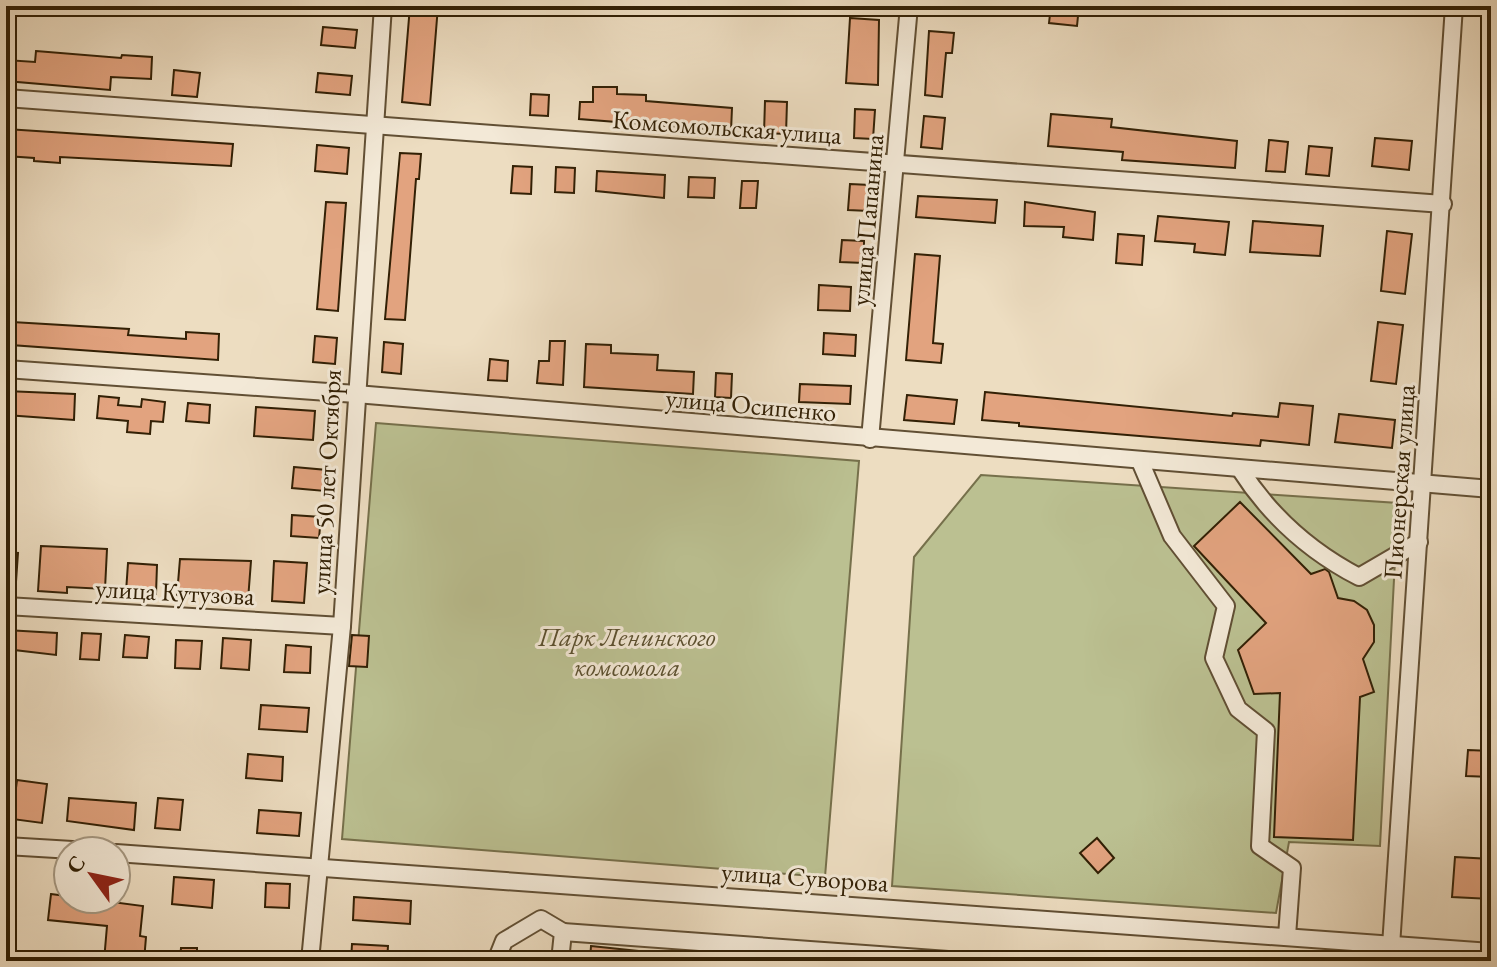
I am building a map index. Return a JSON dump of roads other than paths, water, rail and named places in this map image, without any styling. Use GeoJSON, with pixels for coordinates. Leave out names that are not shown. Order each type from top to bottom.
{"type":"FeatureCollection","features":[{"type":"Feature","properties":{"kind":"street","name":"улица 50 лет Октября"},"geometry":{"type":"LineString","coordinates":[[310,961],[342,626],[383,6]]}},
{"type":"Feature","properties":{"kind":"street","name":"улица Папанина"},"geometry":{"type":"LineString","coordinates":[[870,439],[909,6]]}},
{"type":"Feature","properties":{"kind":"street","name":"Пионерская улица"},"geometry":{"type":"LineString","coordinates":[[1391,953],[1454,6]]}},
{"type":"Feature","properties":{"kind":"street","name":"Комсомольская улица"},"geometry":{"type":"LineString","coordinates":[[6,98],[1443,204]]}},
{"type":"Feature","properties":{"kind":"street","name":"улица Осипенко"},"geometry":{"type":"LineString","coordinates":[[6,369],[356,394],[1491,489]]}},
{"type":"Feature","properties":{"kind":"street"},"geometry":{"type":"LineString","coordinates":[[1140,461],[1172,536],[1226,606],[1214,658],[1238,709],[1266,731],[1260,846],[1292,868],[1287,936]]}},
{"type":"Feature","properties":{"kind":"street"},"geometry":{"type":"LineString","coordinates":[[1240,469],[1261,502],[1319,556],[1359,577],[1419,542]]}},
{"type":"Feature","properties":{"kind":"street","name":"улица Кутузова"},"geometry":{"type":"LineString","coordinates":[[6,606],[342,626]]}},
{"type":"Feature","properties":{"kind":"street"},"geometry":{"type":"LineString","coordinates":[[6,846],[52,849]]}},
{"type":"Feature","properties":{"kind":"street","name":"улица Суворова"},"geometry":{"type":"LineString","coordinates":[[132,854],[1287,936],[1391,953],[1491,952]]}},
{"type":"Feature","properties":{"kind":"street"},"geometry":{"type":"LineString","coordinates":[[496,961],[504,941],[541,919],[563,932],[962,961]]}},
{"type":"Feature","properties":{"kind":"street"},"geometry":{"type":"LineString","coordinates":[[560,961],[563,932]]}},
{"type":"Feature","properties":{"kind":"water"},"geometry":{"type":"Polygon","coordinates":[[[1491,144],[1491,233],[1484,229],[1486,146],[1491,144]]]}},
{"type":"Feature","properties":{"kind":"park label","name":"Парк Ленинского комсомола"},"geometry":{"type":"Point","coordinates":[627,652]}}]}
